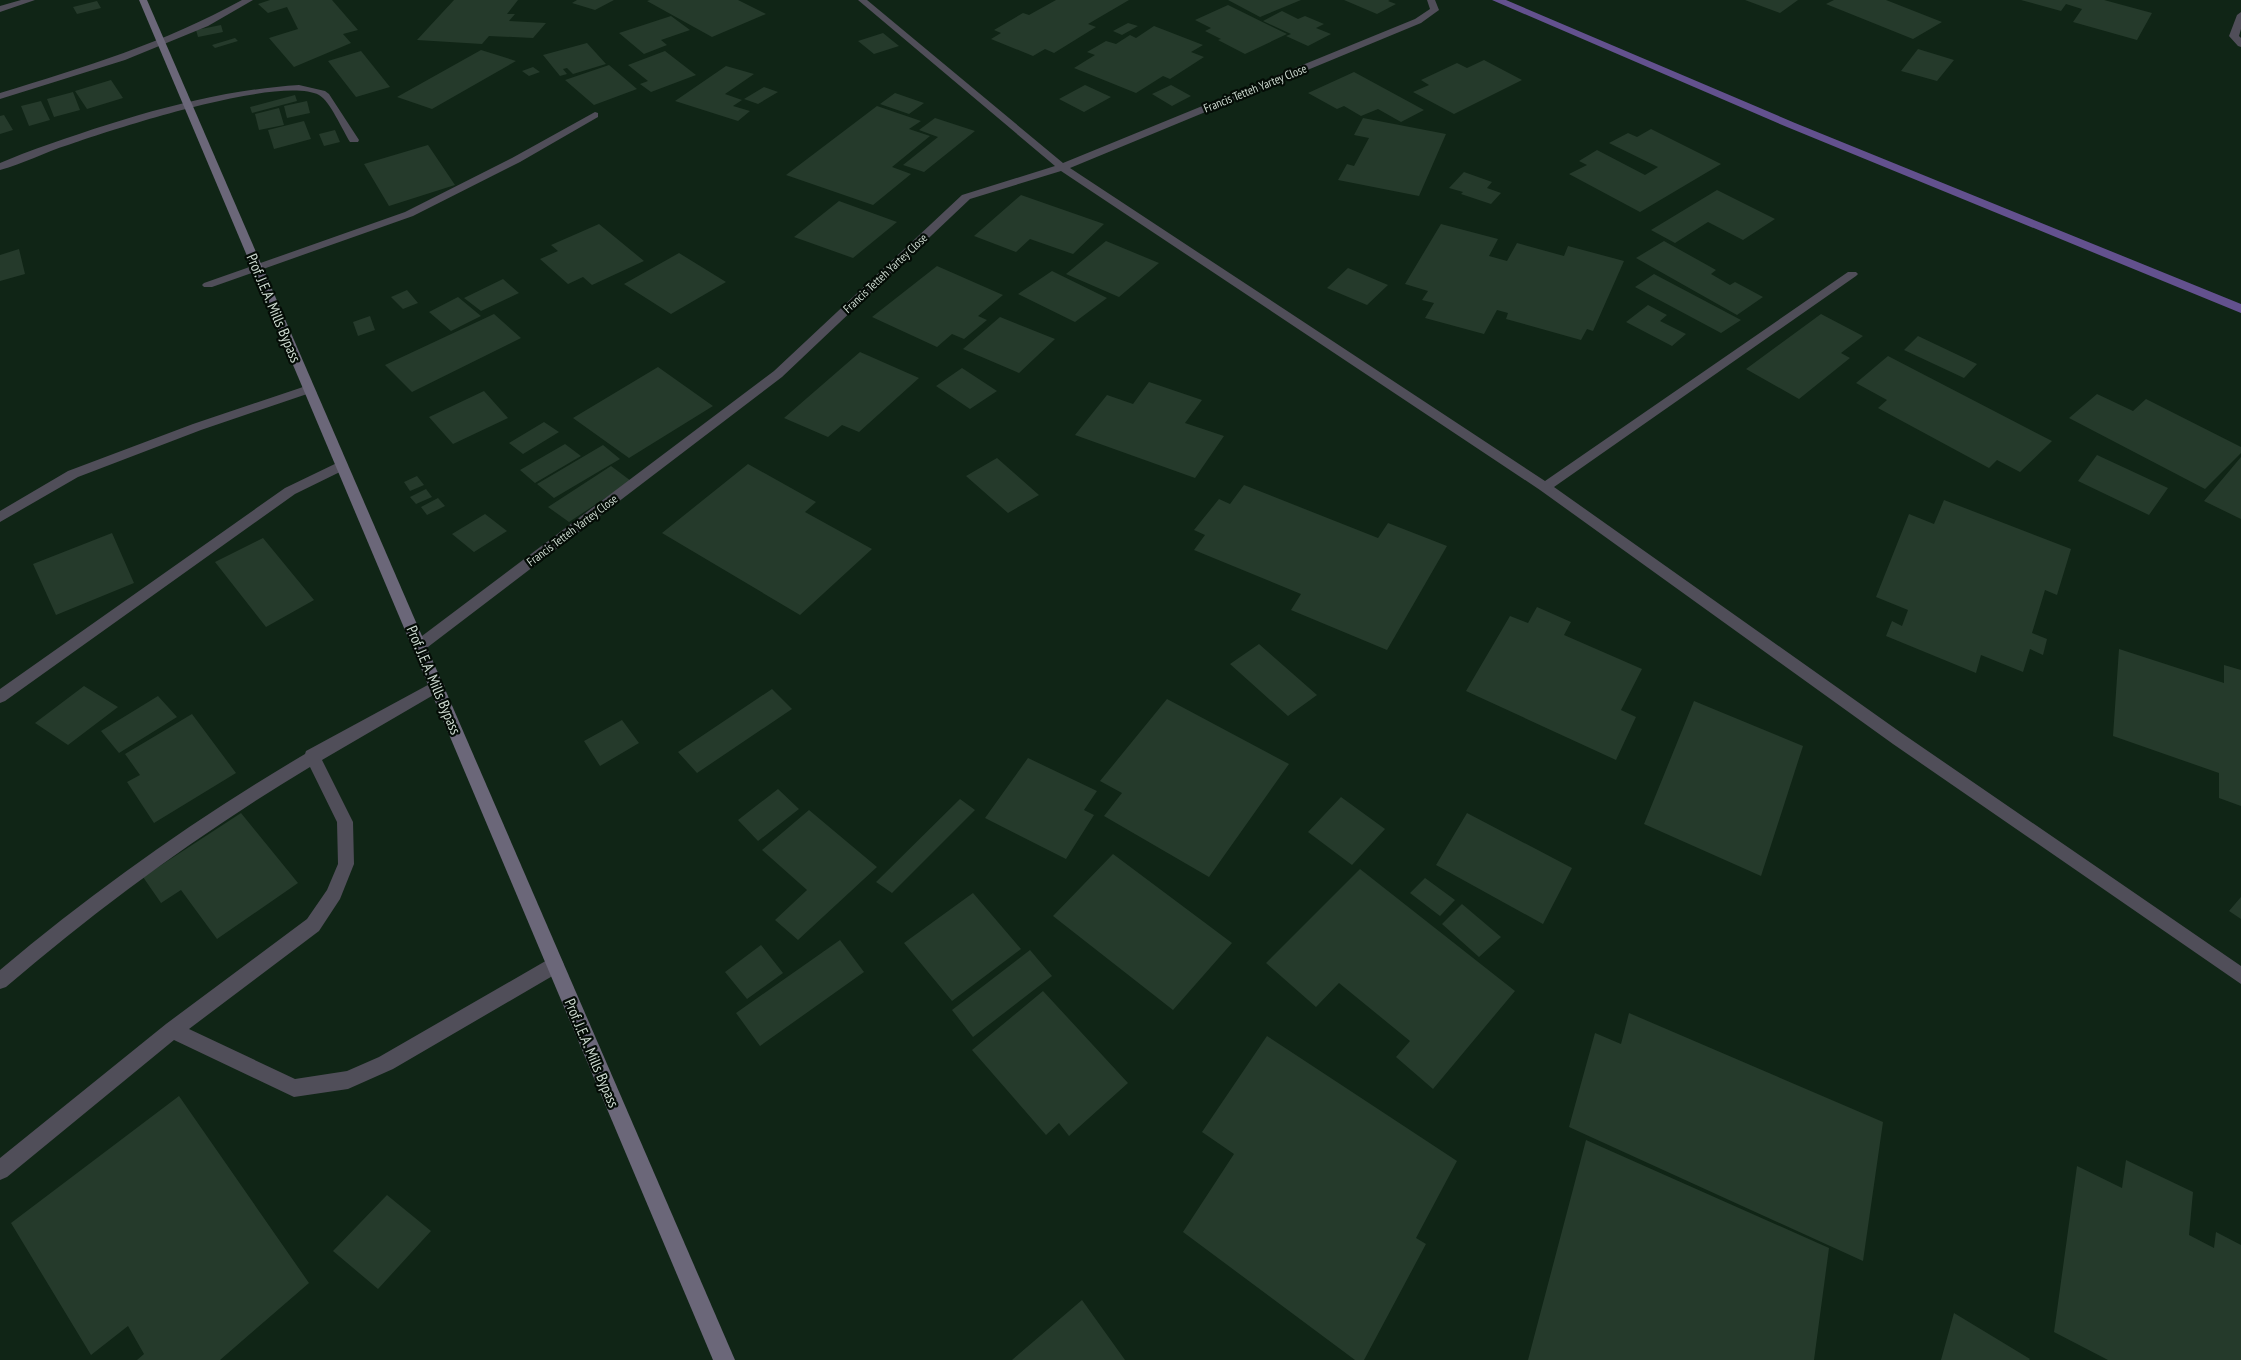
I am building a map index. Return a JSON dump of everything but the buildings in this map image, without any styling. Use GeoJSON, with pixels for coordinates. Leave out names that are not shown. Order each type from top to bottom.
{"type":"FeatureCollection","features":[{"type":"Feature","properties":{"kind":"street"},"geometry":{"type":"LineString","coordinates":[[0,9],[31,0]]}},
{"type":"Feature","properties":{"kind":"street","name":"Prof. J.E.A. Mills Bypass"},"geometry":{"type":"LineString","coordinates":[[143,0],[163,42],[256,268],[724,1360]]}},
{"type":"Feature","properties":{"kind":"street"},"geometry":{"type":"LineString","coordinates":[[0,96],[122,58],[205,24],[248,0]]}},
{"type":"Feature","properties":{"kind":"street"},"geometry":{"type":"LineString","coordinates":[[862,0],[1062,167],[1545,487],[1898,739],[2241,976]]}},
{"type":"Feature","properties":{"kind":"street","name":"Francis Tetteh Yartey Close"},"geometry":{"type":"LineString","coordinates":[[419,646],[778,374],[966,197],[1062,167],[1418,21],[1435,10],[1431,0]]}},
{"type":"Feature","properties":{"kind":"street"},"geometry":{"type":"LineString","coordinates":[[2241,15],[2234,36],[2241,44]]}},
{"type":"Feature","properties":{"kind":"street"},"geometry":{"type":"LineString","coordinates":[[0,167],[72,139],[187,104],[255,90],[313,90],[323,93],[354,140]]}},
{"type":"Feature","properties":{"kind":"street"},"geometry":{"type":"LineString","coordinates":[[208,285],[409,214],[516,160],[595,115]]}},
{"type":"Feature","properties":{"kind":"street"},"geometry":{"type":"LineString","coordinates":[[1545,487],[1852,274]]}},
{"type":"Feature","properties":{"kind":"street"},"geometry":{"type":"LineString","coordinates":[[0,517],[73,474],[196,427],[309,389]]}},
{"type":"Feature","properties":{"kind":"street"},"geometry":{"type":"LineString","coordinates":[[0,697],[290,491],[341,466]]}},
{"type":"Feature","properties":{"kind":"street"},"geometry":{"type":"LineString","coordinates":[[0,981],[66,925],[151,861],[312,756],[436,686]]}},
{"type":"Feature","properties":{"kind":"street"},"geometry":{"type":"LineString","coordinates":[[0,1170],[172,1030],[313,925],[334,894],[346,864],[345,822],[312,756]]}},
{"type":"Feature","properties":{"kind":"street"},"geometry":{"type":"LineString","coordinates":[[172,1030],[294,1088],[348,1080],[386,1063],[555,965]]}},
{"type":"Feature","properties":{"kind":"waterway"},"geometry":{"type":"LineString","coordinates":[[1497,0],[1791,125],[2241,309]]}}]}
